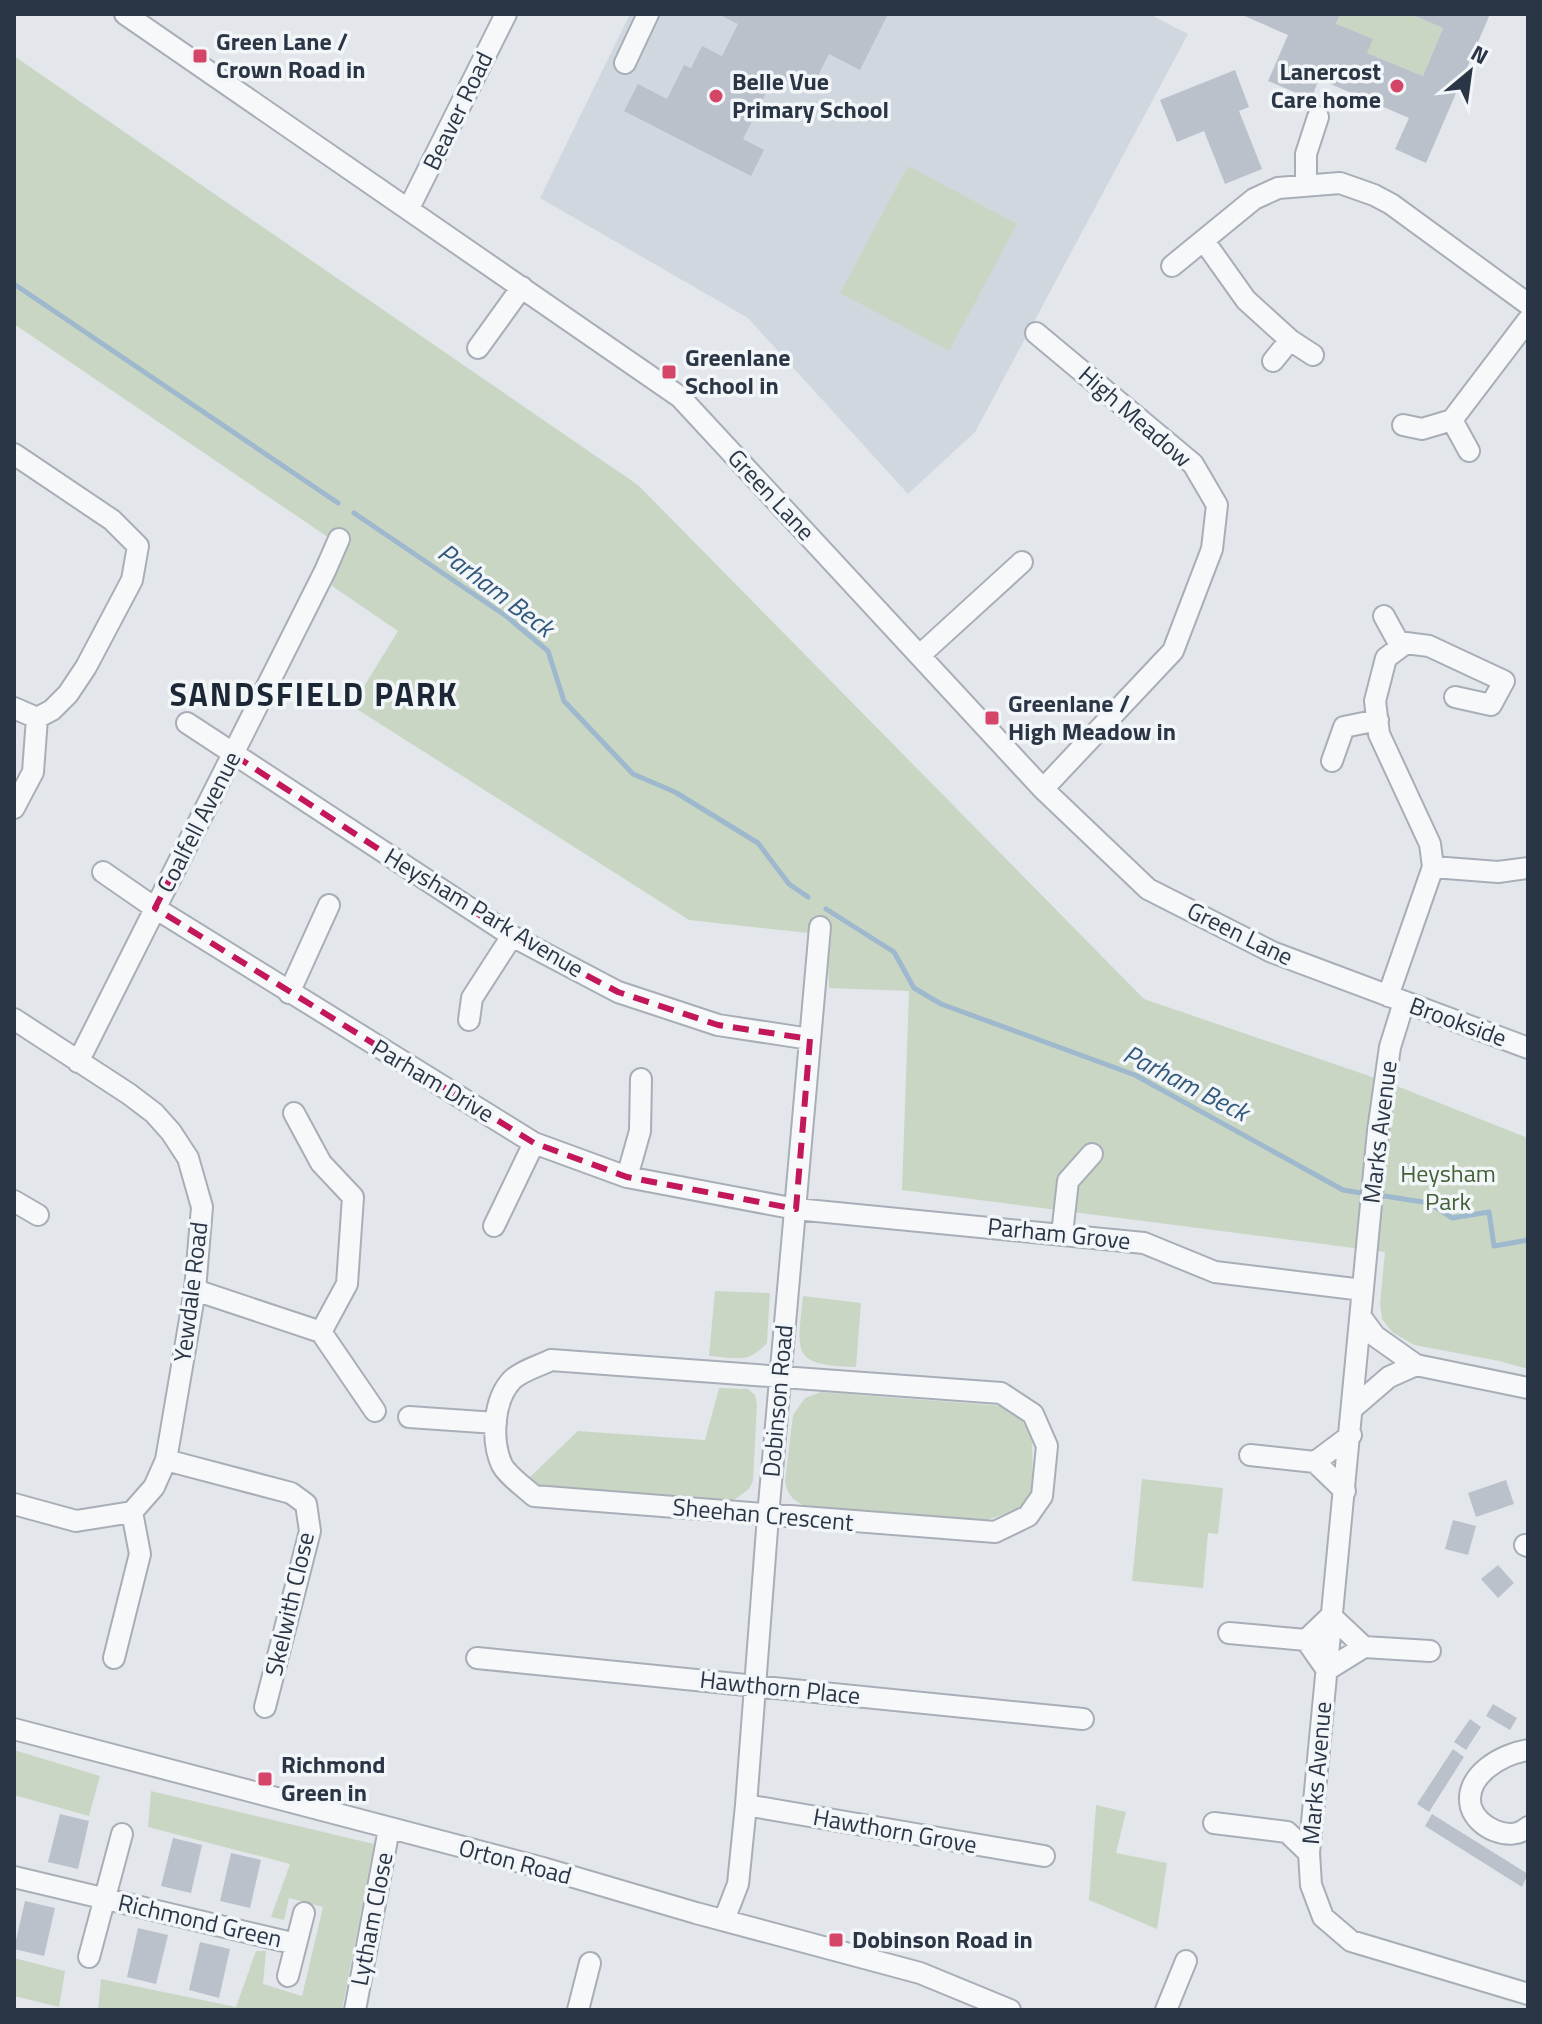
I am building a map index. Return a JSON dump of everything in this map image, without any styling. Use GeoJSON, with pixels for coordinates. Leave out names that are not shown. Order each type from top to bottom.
{"type":"FeatureCollection","features":[{"type":"Feature","properties":{"kind":"street","name":"Green Lane"},"geometry":{"type":"LineString","coordinates":[[125,14],[680,397],[1043,789],[1148,889],[1272,952],[1396,999]]}},
{"type":"Feature","properties":{"kind":"street"},"geometry":{"type":"LineString","coordinates":[[153,33],[163,14]]}},
{"type":"Feature","properties":{"kind":"street","name":"Beaver Road"},"geometry":{"type":"LineString","coordinates":[[409,208],[506,14]]}},
{"type":"Feature","properties":{"kind":"street"},"geometry":{"type":"LineString","coordinates":[[625,63],[648,14]]}},
{"type":"Feature","properties":{"kind":"street"},"geometry":{"type":"LineString","coordinates":[[1306,185],[1306,154],[1318,117]]}},
{"type":"Feature","properties":{"kind":"street"},"geometry":{"type":"LineString","coordinates":[[1172,266],[1265,193],[1306,185],[1340,183],[1391,204],[1528,304]]}},
{"type":"Feature","properties":{"kind":"street"},"geometry":{"type":"LineString","coordinates":[[1204,241],[1246,300],[1290,340],[1313,355]]}},
{"type":"Feature","properties":{"kind":"street"},"geometry":{"type":"LineString","coordinates":[[478,348],[522,287]]}},
{"type":"Feature","properties":{"kind":"street"},"geometry":{"type":"LineString","coordinates":[[1403,425],[1422,429],[1452,420],[1528,320]]}},
{"type":"Feature","properties":{"kind":"street","name":"High Meadow"},"geometry":{"type":"LineString","coordinates":[[1036,333],[1193,464],[1217,505],[1212,549],[1173,651],[1043,789]]}},
{"type":"Feature","properties":{"kind":"street"},"geometry":{"type":"LineString","coordinates":[[1273,361],[1290,340]]}},
{"type":"Feature","properties":{"kind":"street"},"geometry":{"type":"LineString","coordinates":[[1452,420],[1469,451]]}},
{"type":"Feature","properties":{"kind":"street"},"geometry":{"type":"LineString","coordinates":[[14,454],[112,520],[138,546],[132,580],[86,667],[68,694],[52,710],[37,718]]}},
{"type":"Feature","properties":{"kind":"street","name":"Coalfell Avenue"},"geometry":{"type":"LineString","coordinates":[[78,1062],[234,755],[339,539]]}},
{"type":"Feature","properties":{"kind":"street"},"geometry":{"type":"LineString","coordinates":[[920,655],[1022,562]]}},
{"type":"Feature","properties":{"kind":"street"},"geometry":{"type":"LineString","coordinates":[[1384,616],[1401,647]]}},
{"type":"Feature","properties":{"kind":"street"},"geometry":{"type":"LineString","coordinates":[[1455,697],[1491,705],[1504,681],[1429,646],[1406,643],[1386,658],[1375,701],[1379,734],[1430,844],[1433,867],[1498,872],[1528,868]]}},
{"type":"Feature","properties":{"kind":"street"},"geometry":{"type":"LineString","coordinates":[[14,708],[37,718]]}},
{"type":"Feature","properties":{"kind":"street"},"geometry":{"type":"LineString","coordinates":[[14,808],[33,772],[37,718]]}},
{"type":"Feature","properties":{"kind":"street"},"geometry":{"type":"LineString","coordinates":[[1332,761],[1344,727],[1378,720]]}},
{"type":"Feature","properties":{"kind":"street","name":"Heysham Park Avenue"},"geometry":{"type":"LineString","coordinates":[[187,723],[512,936],[618,992],[718,1025],[810,1039]]}},
{"type":"Feature","properties":{"kind":"street","name":"Marks Avenue"},"geometry":{"type":"LineString","coordinates":[[1433,867],[1396,999],[1384,1081],[1309,1853],[1311,1885],[1323,1917],[1351,1941],[1527,1994]]}},
{"type":"Feature","properties":{"kind":"street","name":"Parham Drive"},"geometry":{"type":"LineString","coordinates":[[103,872],[289,993],[534,1143],[627,1177],[796,1209]]}},
{"type":"Feature","properties":{"kind":"street"},"geometry":{"type":"LineString","coordinates":[[289,993],[329,905]]}},
{"type":"Feature","properties":{"kind":"street","name":"Dobinson Road"},"geometry":{"type":"LineString","coordinates":[[724,1920],[738,1884],[746,1805],[820,927]]}},
{"type":"Feature","properties":{"kind":"street"},"geometry":{"type":"LineString","coordinates":[[469,1020],[472,998],[512,936]]}},
{"type":"Feature","properties":{"kind":"street","name":"Brookside"},"geometry":{"type":"LineString","coordinates":[[1396,999],[1528,1048]]}},
{"type":"Feature","properties":{"kind":"street","name":"Yewdale Road"},"geometry":{"type":"LineString","coordinates":[[14,1019],[154,1113],[188,1158],[202,1207],[195,1290],[166,1460],[154,1487],[132,1512]]}},
{"type":"Feature","properties":{"kind":"street"},"geometry":{"type":"LineString","coordinates":[[627,1177],[640,1131],[641,1079]]}},
{"type":"Feature","properties":{"kind":"street"},"geometry":{"type":"LineString","coordinates":[[294,1113],[321,1163],[353,1197],[347,1284],[321,1332]]}},
{"type":"Feature","properties":{"kind":"street"},"geometry":{"type":"LineString","coordinates":[[494,1226],[534,1143]]}},
{"type":"Feature","properties":{"kind":"street"},"geometry":{"type":"LineString","coordinates":[[1062,1234],[1068,1181],[1092,1154]]}},
{"type":"Feature","properties":{"kind":"street"},"geometry":{"type":"LineString","coordinates":[[14,1201],[38,1215]]}},
{"type":"Feature","properties":{"kind":"street","name":"Parham Grove"},"geometry":{"type":"LineString","coordinates":[[796,1209],[1144,1243],[1215,1272],[1363,1290]]}},
{"type":"Feature","properties":{"kind":"street"},"geometry":{"type":"LineString","coordinates":[[195,1290],[321,1332],[375,1411]]}},
{"type":"Feature","properties":{"kind":"street"},"geometry":{"type":"LineString","coordinates":[[1361,1317],[1375,1336],[1416,1365],[1528,1388]]}},
{"type":"Feature","properties":{"kind":"street","name":"Sheehan Crescent"},"geometry":{"type":"LineString","coordinates":[[551,1360],[781,1377],[1001,1393],[1033,1414],[1047,1446],[1042,1496],[1028,1516],[995,1532],[534,1496],[503,1467],[497,1447],[499,1400],[513,1379],[551,1360]]}},
{"type":"Feature","properties":{"kind":"street"},"geometry":{"type":"LineString","coordinates":[[1353,1408],[1389,1377],[1416,1365]]}},
{"type":"Feature","properties":{"kind":"street"},"geometry":{"type":"LineString","coordinates":[[409,1417],[496,1423]]}},
{"type":"Feature","properties":{"kind":"street"},"geometry":{"type":"LineString","coordinates":[[1315,1462],[1351,1435]]}},
{"type":"Feature","properties":{"kind":"street"},"geometry":{"type":"LineString","coordinates":[[1250,1455],[1315,1462],[1345,1491]]}},
{"type":"Feature","properties":{"kind":"street","name":"Skelwith Close"},"geometry":{"type":"LineString","coordinates":[[166,1460],[291,1493],[306,1504],[310,1531],[265,1707]]}},
{"type":"Feature","properties":{"kind":"street"},"geometry":{"type":"LineString","coordinates":[[14,1504],[76,1521],[132,1512],[140,1554],[114,1658]]}},
{"type":"Feature","properties":{"kind":"street"},"geometry":{"type":"LineString","coordinates":[[1229,1633],[1306,1640],[1331,1616],[1364,1647]]}},
{"type":"Feature","properties":{"kind":"street"},"geometry":{"type":"LineString","coordinates":[[1306,1640],[1327,1670],[1364,1647],[1430,1651]]}},
{"type":"Feature","properties":{"kind":"street","name":"Hawthorn Place"},"geometry":{"type":"LineString","coordinates":[[477,1658],[1083,1719]]}},
{"type":"Feature","properties":{"kind":"street","name":"Orton Road"},"geometry":{"type":"LineString","coordinates":[[14,1729],[543,1868],[920,1973],[1010,2010]]}},
{"type":"Feature","properties":{"kind":"street"},"geometry":{"type":"LineString","coordinates":[[1528,1750],[1511,1753],[1482,1771],[1470,1795],[1475,1816],[1493,1829],[1513,1835],[1528,1827]]}},
{"type":"Feature","properties":{"kind":"street","name":"Hawthorn Grove"},"geometry":{"type":"LineString","coordinates":[[746,1805],[1044,1856]]}},
{"type":"Feature","properties":{"kind":"street"},"geometry":{"type":"LineString","coordinates":[[1287,1832],[1313,1812]]}},
{"type":"Feature","properties":{"kind":"street"},"geometry":{"type":"LineString","coordinates":[[1214,1823],[1287,1832],[1309,1853]]}},
{"type":"Feature","properties":{"kind":"street","name":"Lytham Close"},"geometry":{"type":"LineString","coordinates":[[355,2010],[389,1829]]}},
{"type":"Feature","properties":{"kind":"street","name":"Richmond Green"},"geometry":{"type":"LineString","coordinates":[[89,1957],[122,1834]]}},
{"type":"Feature","properties":{"kind":"street","name":"Richmond Green"},"geometry":{"type":"LineString","coordinates":[[14,1877],[296,1944]]}},
{"type":"Feature","properties":{"kind":"street","name":"Richmond Green"},"geometry":{"type":"LineString","coordinates":[[288,1976],[304,1913]]}},
{"type":"Feature","properties":{"kind":"street"},"geometry":{"type":"LineString","coordinates":[[1166,2010],[1186,1961]]}},
{"type":"Feature","properties":{"kind":"street"},"geometry":{"type":"LineString","coordinates":[[578,2010],[590,1963]]}},
{"type":"Feature","properties":{"kind":"highlighted area"},"geometry":{"type":"Polygon","coordinates":[[[234,755],[512,936],[618,992],[718,1025],[810,1039],[796,1209],[627,1177],[534,1143],[155,908],[234,755]]]}},
{"type":"Feature","properties":{"kind":"shaded area","name":"Belle Vue Primary School"},"geometry":{"type":"Polygon","coordinates":[[[630,14],[1149,14],[1188,34],[975,432],[908,494],[748,318],[540,198],[630,14]]]}},
{"type":"Feature","properties":{"kind":"green space"},"geometry":{"type":"Polygon","coordinates":[[[1341,14],[1410,14],[1443,28],[1423,76],[1367,53],[1325,50],[1341,14]]]}},
{"type":"Feature","properties":{"kind":"green space","name":"Heysham Park"},"geometry":{"type":"Polygon","coordinates":[[[14,56],[638,485],[1144,999],[1384,1081],[1528,1138],[1528,1369],[1414,1345],[1392,1332],[1382,1319],[1380,1304],[1385,1252],[902,1190],[909,991],[829,988],[827,935],[689,920],[352,706],[398,631],[332,586],[338,544],[14,324],[14,56]]]}},
{"type":"Feature","properties":{"kind":"green space"},"geometry":{"type":"Polygon","coordinates":[[[908,166],[1017,224],[949,351],[840,293],[908,166]]]}},
{"type":"Feature","properties":{"kind":"green space"},"geometry":{"type":"Polygon","coordinates":[[[715,1291],[770,1293],[767,1343],[760,1350],[741,1358],[709,1356],[715,1291]]]}},
{"type":"Feature","properties":{"kind":"green space"},"geometry":{"type":"Polygon","coordinates":[[[803,1296],[861,1303],[856,1367],[819,1363],[803,1353],[800,1332],[803,1296]]]}},
{"type":"Feature","properties":{"kind":"green space"},"geometry":{"type":"Polygon","coordinates":[[[719,1388],[748,1389],[755,1395],[757,1404],[753,1481],[749,1489],[734,1500],[551,1487],[537,1484],[529,1478],[578,1431],[705,1440],[719,1388]]]}},
{"type":"Feature","properties":{"kind":"green space"},"geometry":{"type":"Polygon","coordinates":[[[821,1392],[1004,1406],[1017,1413],[1032,1435],[1033,1487],[1026,1501],[1014,1511],[984,1521],[809,1508],[792,1498],[785,1481],[793,1415],[805,1398],[821,1392]]]}},
{"type":"Feature","properties":{"kind":"green space"},"geometry":{"type":"Polygon","coordinates":[[[1142,1479],[1223,1488],[1218,1534],[1208,1533],[1203,1588],[1132,1581],[1142,1479]]]}},
{"type":"Feature","properties":{"kind":"green space"},"geometry":{"type":"Polygon","coordinates":[[[14,1750],[100,1776],[89,1816],[14,1795],[14,1750]]]}},
{"type":"Feature","properties":{"kind":"green space"},"geometry":{"type":"Polygon","coordinates":[[[151,1791],[374,1844],[342,2010],[98,2010],[101,1979],[236,2007],[256,1951],[266,1951],[263,1984],[302,1996],[323,1907],[289,1898],[284,1920],[271,1917],[290,1864],[148,1827],[151,1791]]]}},
{"type":"Feature","properties":{"kind":"green space"},"geometry":{"type":"Polygon","coordinates":[[[1096,1805],[1126,1812],[1116,1853],[1167,1863],[1157,1929],[1089,1900],[1096,1805]]]}},
{"type":"Feature","properties":{"kind":"green space"},"geometry":{"type":"Polygon","coordinates":[[[14,1958],[65,1971],[59,2007],[14,1996],[14,1958]]]}},
{"type":"Feature","properties":{"kind":"building","name":"Belle Vue Primary School"},"geometry":{"type":"Polygon","coordinates":[[[718,14],[888,14],[860,70],[829,54],[809,93],[775,75],[743,139],[764,150],[751,176],[624,111],[638,84],[667,99],[684,65],[691,68],[702,46],[722,56],[738,24],[718,14]]]}},
{"type":"Feature","properties":{"kind":"building","name":"Lanercost Care home"},"geometry":{"type":"Polygon","coordinates":[[[1240,14],[1341,14],[1336,24],[1373,39],[1367,53],[1423,76],[1443,28],[1410,14],[1490,14],[1426,163],[1395,149],[1409,118],[1319,79],[1311,99],[1268,81],[1288,35],[1240,14]]]}},
{"type":"Feature","properties":{"kind":"building"},"geometry":{"type":"Polygon","coordinates":[[[1235,70],[1249,107],[1239,111],[1262,169],[1225,184],[1204,131],[1177,142],[1160,100],[1235,70]]]}},
{"type":"Feature","properties":{"kind":"building"},"geometry":{"type":"Polygon","coordinates":[[[1506,1480],[1514,1504],[1476,1517],[1468,1493],[1506,1480]]]}},
{"type":"Feature","properties":{"kind":"building"},"geometry":{"type":"Polygon","coordinates":[[[1453,1520],[1476,1526],[1468,1555],[1445,1549],[1453,1520]]]}},
{"type":"Feature","properties":{"kind":"building"},"geometry":{"type":"Polygon","coordinates":[[[1498,1565],[1514,1583],[1498,1598],[1481,1579],[1498,1565]]]}},
{"type":"Feature","properties":{"kind":"building"},"geometry":{"type":"Polygon","coordinates":[[[1493,1704],[1517,1718],[1510,1730],[1486,1716],[1493,1704]]]}},
{"type":"Feature","properties":{"kind":"building"},"geometry":{"type":"Polygon","coordinates":[[[1470,1719],[1481,1727],[1466,1750],[1454,1742],[1470,1719]]]}},
{"type":"Feature","properties":{"kind":"building"},"geometry":{"type":"Polygon","coordinates":[[[1453,1749],[1464,1757],[1429,1812],[1417,1804],[1453,1749]]]}},
{"type":"Feature","properties":{"kind":"building"},"geometry":{"type":"Polygon","coordinates":[[[60,1814],[89,1821],[78,1869],[48,1862],[60,1814]]]}},
{"type":"Feature","properties":{"kind":"building"},"geometry":{"type":"Polygon","coordinates":[[[1432,1814],[1528,1874],[1522,1887],[1425,1826],[1432,1814]]]}},
{"type":"Feature","properties":{"kind":"building"},"geometry":{"type":"Polygon","coordinates":[[[173,1838],[202,1845],[191,1893],[161,1886],[173,1838]]]}},
{"type":"Feature","properties":{"kind":"building"},"geometry":{"type":"Polygon","coordinates":[[[231,1853],[261,1860],[250,1908],[220,1901],[231,1853]]]}},
{"type":"Feature","properties":{"kind":"building"},"geometry":{"type":"Polygon","coordinates":[[[25,1901],[55,1908],[44,1956],[14,1949],[25,1901]]]}},
{"type":"Feature","properties":{"kind":"building"},"geometry":{"type":"Polygon","coordinates":[[[138,1928],[168,1935],[156,1984],[127,1977],[138,1928]]]}},
{"type":"Feature","properties":{"kind":"building"},"geometry":{"type":"Polygon","coordinates":[[[200,1942],[230,1949],[219,1998],[189,1990],[200,1942]]]}},
{"type":"Feature","properties":{"kind":"waterway","name":"Parham Beck"},"geometry":{"type":"LineString","coordinates":[[14,284],[338,503]]}},
{"type":"Feature","properties":{"kind":"waterway","name":"Parham Beck"},"geometry":{"type":"LineString","coordinates":[[354,513],[506,616],[548,651],[564,701],[633,774],[675,792],[758,843],[789,884],[808,897]]}},
{"type":"Feature","properties":{"kind":"waterway","name":"Parham Beck"},"geometry":{"type":"LineString","coordinates":[[826,909],[894,952],[914,988],[941,1004],[1135,1075],[1343,1190],[1368,1194]]}},
{"type":"Feature","properties":{"kind":"waterway","name":"Parham Beck"},"geometry":{"type":"LineString","coordinates":[[1378,1195],[1429,1203],[1452,1218],[1489,1212],[1494,1246],[1528,1240]]}},
{"type":"Feature","properties":{"kind":"place","name":"Green Lane / Crown Road in"},"geometry":{"type":"Point","coordinates":[200,56]}},
{"type":"Feature","properties":{"kind":"place","name":"Lanercost Care home"},"geometry":{"type":"Point","coordinates":[1397,86]}},
{"type":"Feature","properties":{"kind":"place","name":"Belle Vue Primary School"},"geometry":{"type":"Point","coordinates":[716,96]}},
{"type":"Feature","properties":{"kind":"place","name":"Greenlane School in"},"geometry":{"type":"Point","coordinates":[669,372]}},
{"type":"Feature","properties":{"kind":"place","name":"Greenlane / High Meadow in"},"geometry":{"type":"Point","coordinates":[992,718]}},
{"type":"Feature","properties":{"kind":"place","name":"Richmond Green in"},"geometry":{"type":"Point","coordinates":[265,1779]}},
{"type":"Feature","properties":{"kind":"place","name":"Dobinson Road in"},"geometry":{"type":"Point","coordinates":[836,1940]}},
{"type":"Feature","properties":{"kind":"district","name":"SANDSFIELD PARK"},"geometry":{"type":"Point","coordinates":[314,695]}}]}
